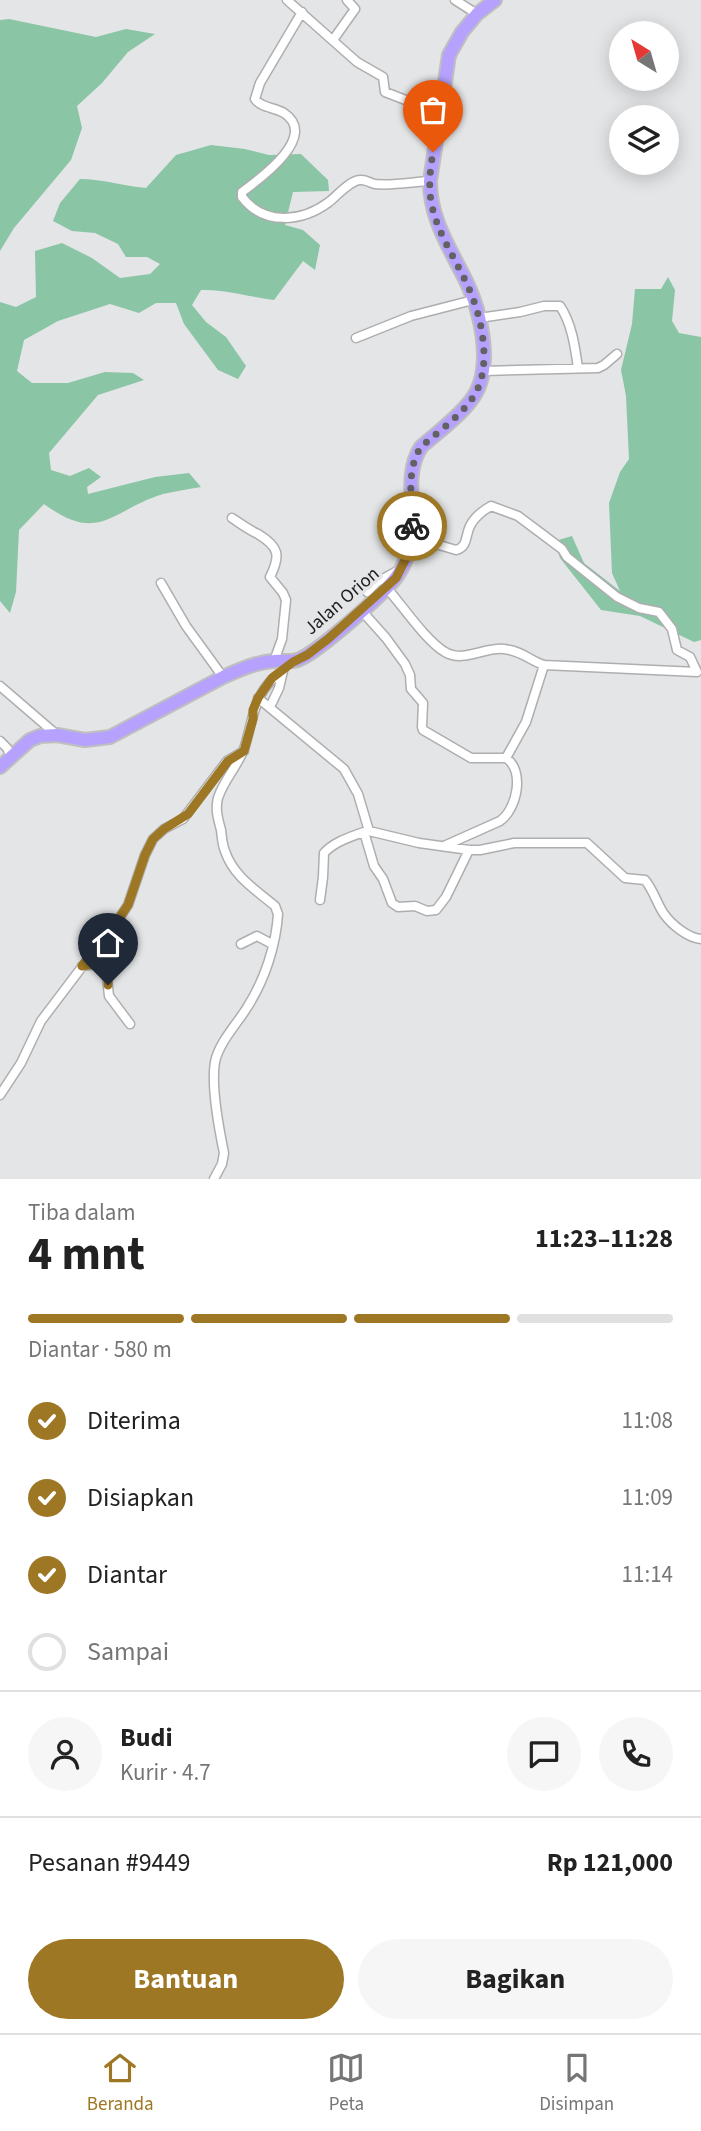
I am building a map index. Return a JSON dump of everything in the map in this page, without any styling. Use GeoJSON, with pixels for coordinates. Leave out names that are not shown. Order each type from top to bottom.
{"type":"FeatureCollection","features":[{"type":"Feature","properties":{"kind":"highway","name":"Jalan Orion"},"geometry":{"type":"LineString","coordinates":[[0,767],[30,740],[40,736],[57,735],[85,740],[110,737],[223,677],[259,663],[278,666],[293,662],[307,655],[361,610],[402,568],[412,537],[411,475],[416,454],[471,401],[484,371],[484,341],[474,300],[436,222],[430,181],[449,55],[457,38],[477,15],[495,0]]}},
{"type":"Feature","properties":{"kind":"street"},"geometry":{"type":"LineString","coordinates":[[287,0],[357,62],[383,77],[385,92],[439,113]]}},
{"type":"Feature","properties":{"kind":"street"},"geometry":{"type":"LineString","coordinates":[[333,40],[355,9],[347,0]]}},
{"type":"Feature","properties":{"kind":"street"},"geometry":{"type":"LineString","coordinates":[[455,0],[477,15]]}},
{"type":"Feature","properties":{"kind":"street"},"geometry":{"type":"LineString","coordinates":[[302,12],[260,83],[256,99],[260,104],[282,112],[292,121],[295,130],[292,143],[281,160],[242,192],[247,204],[255,212],[285,219],[312,212],[360,180],[376,184],[430,181]]}},
{"type":"Feature","properties":{"kind":"street"},"geometry":{"type":"LineString","coordinates":[[356,338],[411,316],[474,300]]}},
{"type":"Feature","properties":{"kind":"street"},"geometry":{"type":"LineString","coordinates":[[479,318],[544,306],[560,306],[570,326],[578,368]]}},
{"type":"Feature","properties":{"kind":"street"},"geometry":{"type":"LineString","coordinates":[[484,371],[598,368],[617,354]]}},
{"type":"Feature","properties":{"kind":"street"},"geometry":{"type":"LineString","coordinates":[[386,587],[423,632],[447,654],[461,656],[505,649],[544,665],[697,671],[690,657],[679,652],[672,629],[659,612],[639,608],[617,597],[567,557],[562,548],[518,516],[491,506],[485,509],[470,526],[464,547],[456,550],[412,537]]}},
{"type":"Feature","properties":{"kind":"street"},"geometry":{"type":"LineString","coordinates":[[233,518],[274,545],[277,563],[270,577],[286,600],[278,666],[279,688],[270,707]]}},
{"type":"Feature","properties":{"kind":"street"},"geometry":{"type":"LineString","coordinates":[[367,592],[387,575],[402,568]]}},
{"type":"Feature","properties":{"kind":"street"},"geometry":{"type":"LineString","coordinates":[[161,583],[186,626],[223,677]]}},
{"type":"Feature","properties":{"kind":"street"},"geometry":{"type":"LineString","coordinates":[[361,610],[405,664],[410,675],[412,693],[423,704],[424,730],[471,758],[506,758],[515,768],[517,783],[512,807],[507,816],[442,847]]}},
{"type":"Feature","properties":{"kind":"street"},"geometry":{"type":"LineString","coordinates":[[506,758],[526,722],[544,665]]}},
{"type":"Feature","properties":{"kind":"street"},"geometry":{"type":"LineString","coordinates":[[214,1179],[224,1153],[215,1085],[215,1063],[223,1044],[250,1004],[265,974],[278,923],[277,911],[236,873],[224,850],[216,808],[224,786],[240,762],[258,698],[278,666]]}},
{"type":"Feature","properties":{"kind":"street"},"geometry":{"type":"LineString","coordinates":[[0,686],[57,735]]}},
{"type":"Feature","properties":{"kind":"street"},"geometry":{"type":"LineString","coordinates":[[258,698],[344,769],[358,794],[374,866],[383,878],[392,903],[398,907],[415,906],[427,911],[436,910],[446,897],[469,850]]}},
{"type":"Feature","properties":{"kind":"street"},"geometry":{"type":"LineString","coordinates":[[0,741],[11,755]]}},
{"type":"Feature","properties":{"kind":"street"},"geometry":{"type":"LineString","coordinates":[[0,1095],[41,1021],[128,905],[153,839],[188,814],[228,761],[244,751]]}},
{"type":"Feature","properties":{"kind":"street"},"geometry":{"type":"LineString","coordinates":[[320,900],[324,853],[342,840],[367,831],[469,850],[513,843],[587,843],[625,878],[645,880],[657,897],[663,914],[688,935],[701,939]]}},
{"type":"Feature","properties":{"kind":"street"},"geometry":{"type":"LineString","coordinates":[[241,944],[257,936],[272,944]]}},
{"type":"Feature","properties":{"kind":"street"},"geometry":{"type":"LineString","coordinates":[[82,966],[98,964],[106,970],[109,996],[131,1024]]}},
{"type":"Feature","properties":{"kind":"green space"},"geometry":{"type":"Polygon","coordinates":[[[9,19],[96,37],[126,29],[155,34],[128,52],[102,83],[77,106],[82,128],[71,160],[14,228],[0,251],[0,20],[9,19]]]}},
{"type":"Feature","properties":{"kind":"green space"},"geometry":{"type":"Polygon","coordinates":[[[211,145],[269,155],[301,154],[328,180],[329,191],[293,192],[285,225],[303,230],[320,245],[315,270],[303,261],[274,300],[201,290],[192,305],[206,322],[226,337],[246,366],[238,379],[218,370],[184,324],[176,303],[156,303],[139,313],[110,304],[58,321],[24,340],[17,371],[32,383],[68,383],[105,372],[133,373],[144,380],[98,395],[49,453],[51,470],[70,476],[89,468],[101,477],[87,487],[88,494],[155,477],[189,473],[201,487],[163,494],[93,523],[79,522],[63,516],[44,504],[19,530],[16,592],[10,613],[0,601],[0,302],[16,307],[36,297],[35,251],[62,243],[92,258],[120,278],[150,274],[160,264],[147,257],[126,257],[118,244],[95,233],[72,231],[53,221],[60,203],[80,179],[146,188],[176,155],[211,145]]]}},
{"type":"Feature","properties":{"kind":"green space"},"geometry":{"type":"Polygon","coordinates":[[[668,277],[675,290],[672,321],[679,333],[701,337],[701,640],[694,642],[640,616],[601,610],[560,558],[555,541],[572,536],[584,563],[620,591],[612,573],[609,503],[620,472],[629,459],[626,396],[621,370],[632,324],[635,289],[661,289],[668,277]]]}},
{"type":"Feature","properties":{"kind":"way so far"},"geometry":{"type":"LineString","coordinates":[[412,526],[411,475],[416,454],[471,401],[484,371],[484,341],[474,300],[444,241],[432,207],[430,172],[433,152]]}},
{"type":"Feature","properties":{"kind":"route"},"geometry":{"type":"LineString","coordinates":[[108,985],[108,974],[102,966],[82,966],[128,905],[151,843],[164,829],[183,819],[228,761],[244,751],[253,710],[272,678],[328,639],[396,578],[406,558],[412,526]]}}]}
